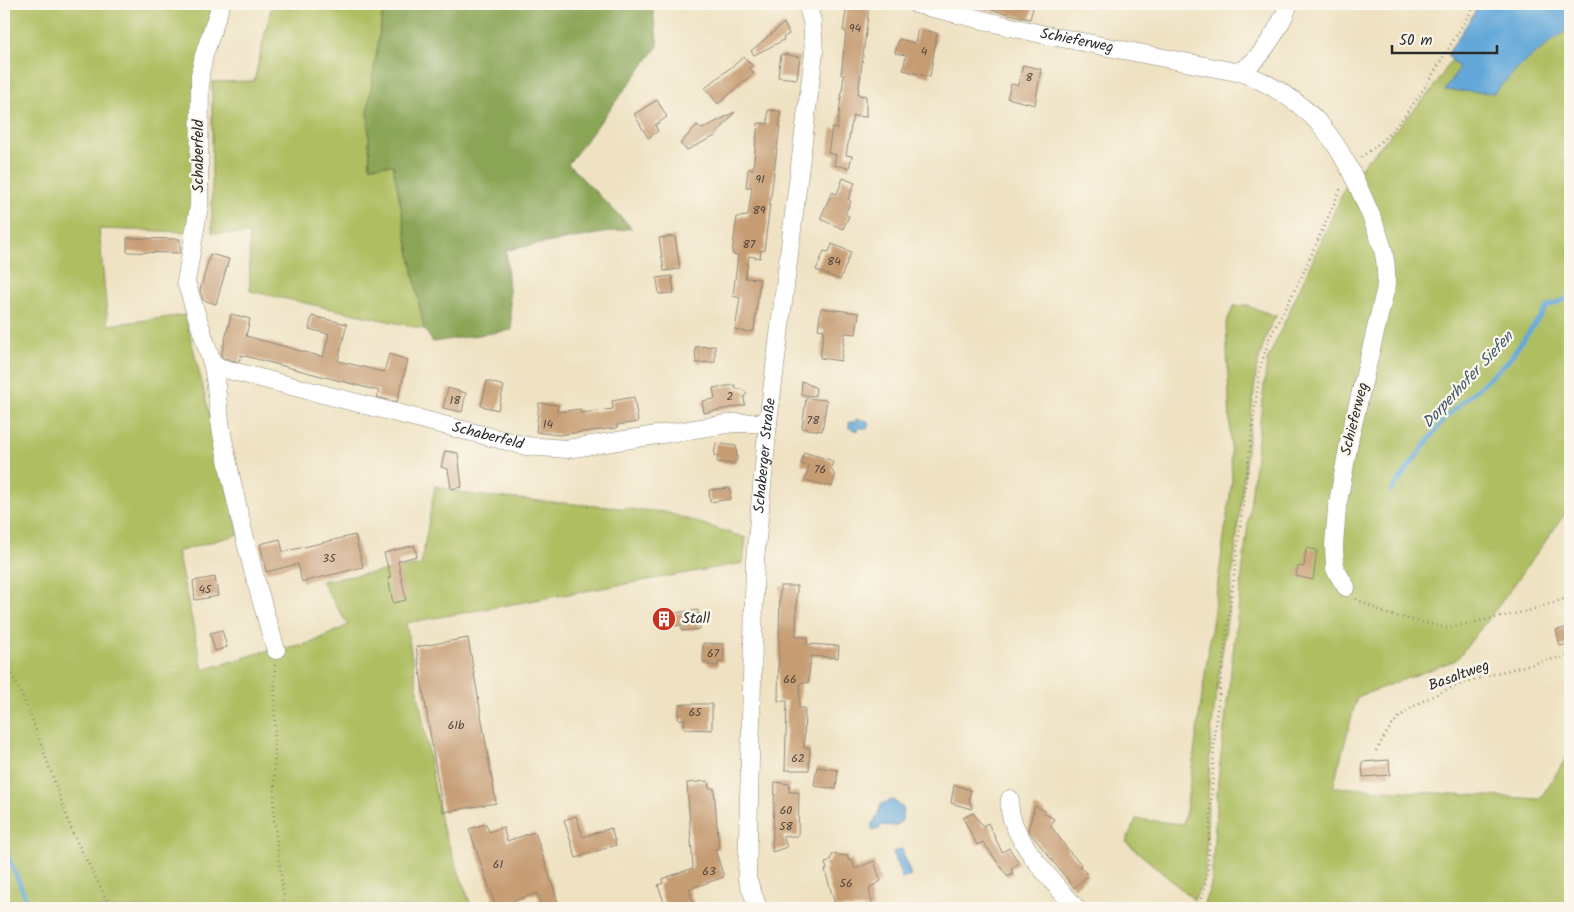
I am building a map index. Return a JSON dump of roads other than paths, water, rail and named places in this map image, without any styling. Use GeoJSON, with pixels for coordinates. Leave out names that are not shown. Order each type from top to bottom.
{"type":"FeatureCollection","features":[{"type":"Feature","properties":{"kind":"street","name":"Schaberfeld"},"geometry":{"type":"LineString","coordinates":[[221,4],[204,55],[200,75],[199,206],[186,282],[213,366],[222,432],[242,525],[258,592],[276,650]]}},
{"type":"Feature","properties":{"kind":"street","name":"Schaberger Straße"},"geometry":{"type":"LineString","coordinates":[[758,908],[747,878],[755,561],[768,423],[814,53],[812,21],[807,4]]}},
{"type":"Feature","properties":{"kind":"street","name":"Schieferweg"},"geometry":{"type":"LineString","coordinates":[[916,4],[1041,34],[1215,69],[1239,71],[1274,86],[1299,104],[1331,138],[1349,165],[1382,243],[1388,270],[1371,354],[1350,437],[1338,508],[1334,560],[1336,572],[1346,588]]}},
{"type":"Feature","properties":{"kind":"street"},"geometry":{"type":"LineString","coordinates":[[1239,71],[1247,67],[1265,46],[1278,28],[1289,4]]}},
{"type":"Feature","properties":{"kind":"street","name":"Schaberfeld"},"geometry":{"type":"LineString","coordinates":[[213,366],[413,418],[545,449],[567,449],[732,423],[768,423]]}},
{"type":"Feature","properties":{"kind":"street"},"geometry":{"type":"LineString","coordinates":[[1010,799],[1009,810],[1017,831],[1033,856],[1076,908]]}},
{"type":"Feature","properties":{"kind":"water"},"geometry":{"type":"Polygon","coordinates":[[[1480,4],[1570,4],[1570,27],[1520,66],[1494,93],[1445,90],[1459,68],[1447,55],[1480,4]]]}},
{"type":"Feature","properties":{"kind":"water"},"geometry":{"type":"Polygon","coordinates":[[[856,419],[868,421],[868,428],[858,428],[858,431],[849,428],[849,422],[856,422],[856,419]]]}},
{"type":"Feature","properties":{"kind":"water"},"geometry":{"type":"Polygon","coordinates":[[[893,800],[903,808],[902,821],[895,826],[882,825],[878,830],[872,829],[872,824],[877,817],[881,804],[893,800]]]}},
{"type":"Feature","properties":{"kind":"water"},"geometry":{"type":"Polygon","coordinates":[[[902,849],[911,876],[902,879],[893,852],[902,849]]]}},
{"type":"Feature","properties":{"kind":"waterway","name":"Dorperhofer Siefen"},"geometry":{"type":"LineString","coordinates":[[1391,491],[1444,419],[1508,361],[1547,307],[1570,297]]}},
{"type":"Feature","properties":{"kind":"waterway"},"geometry":{"type":"LineString","coordinates":[[4,847],[27,901],[34,908]]}},
{"type":"Feature","properties":{"kind":"place","name":"Stall"},"geometry":{"type":"Point","coordinates":[664,619]}}]}
